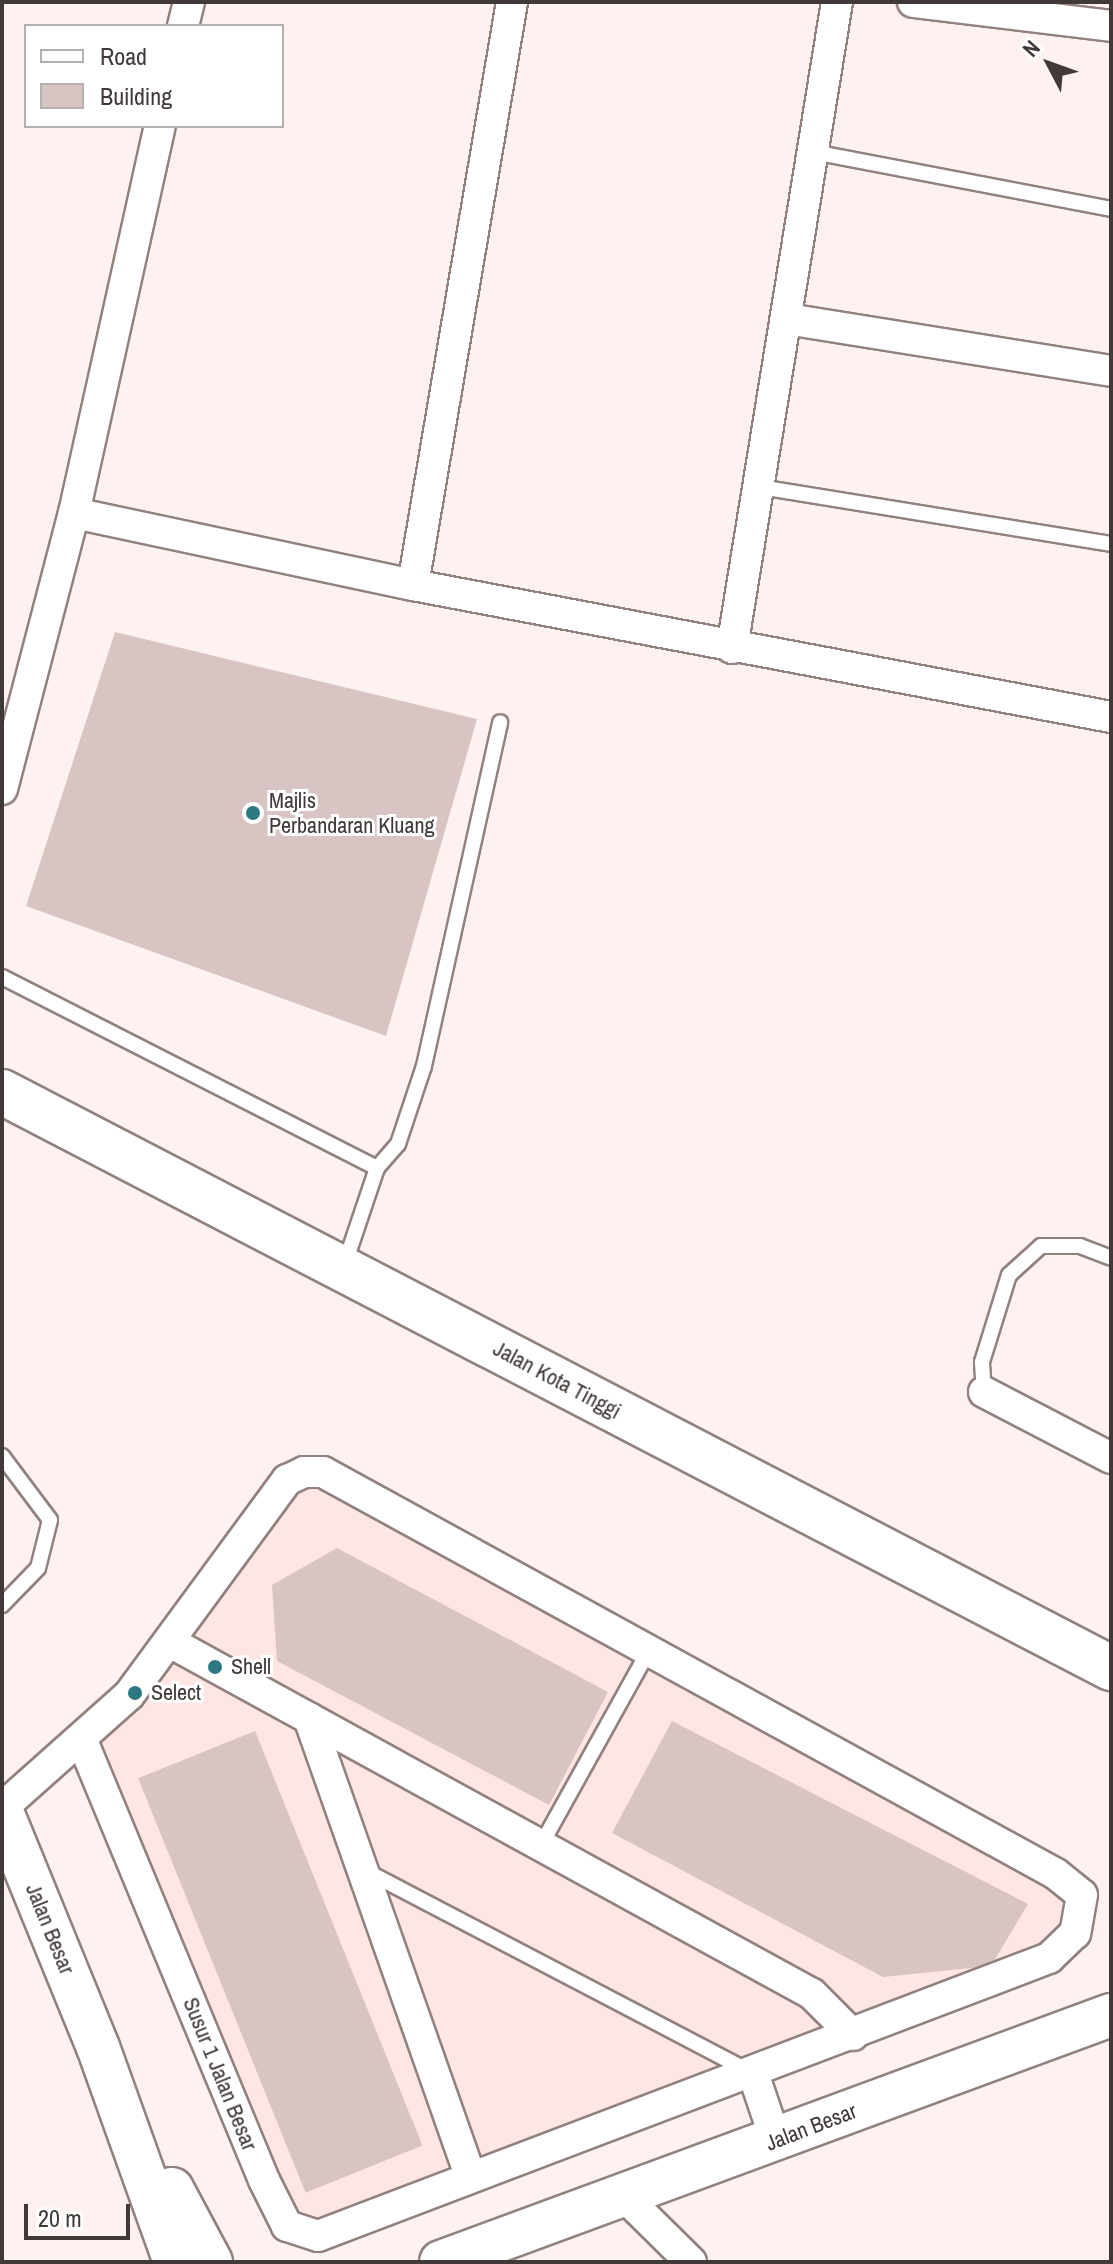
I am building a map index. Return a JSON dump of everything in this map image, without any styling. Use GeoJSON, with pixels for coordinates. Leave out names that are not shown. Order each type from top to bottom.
{"type":"FeatureCollection","features":[{"type":"Feature","properties":{"kind":"highway","name":"Jalan Kota Tinggi"},"geometry":{"type":"LineString","coordinates":[[2,1092],[1111,1668]]}},
{"type":"Feature","properties":{"kind":"main road"},"geometry":{"type":"LineString","coordinates":[[1071,1649],[1111,1675]]}},
{"type":"Feature","properties":{"kind":"main road","name":"Jalan Besar"},"geometry":{"type":"LineString","coordinates":[[2,1810],[98,2047],[175,2262]]}},
{"type":"Feature","properties":{"kind":"main road","name":"Jalan Besar"},"geometry":{"type":"LineString","coordinates":[[441,2262],[1111,2015]]}},
{"type":"Feature","properties":{"kind":"main road","name":"Jalan Besar"},"geometry":{"type":"LineString","coordinates":[[98,2047],[211,2262]]}},
{"type":"Feature","properties":{"kind":"main road","name":"Jalan Besar"},"geometry":{"type":"LineString","coordinates":[[469,2262],[510,2239]]}},
{"type":"Feature","properties":{"kind":"street"},"geometry":{"type":"LineString","coordinates":[[184,24],[189,2]]}},
{"type":"Feature","properties":{"kind":"street"},"geometry":{"type":"LineString","coordinates":[[413,585],[512,2]]}},
{"type":"Feature","properties":{"kind":"street"},"geometry":{"type":"LineString","coordinates":[[732,648],[837,2]]}},
{"type":"Feature","properties":{"kind":"street"},"geometry":{"type":"LineString","coordinates":[[913,2],[1095,17]]}},
{"type":"Feature","properties":{"kind":"street"},"geometry":{"type":"LineString","coordinates":[[2,789],[74,513],[160,128]]}},
{"type":"Feature","properties":{"kind":"street"},"geometry":{"type":"LineString","coordinates":[[787,319],[1111,371]]}},
{"type":"Feature","properties":{"kind":"street"},"geometry":{"type":"LineString","coordinates":[[74,513],[732,648],[1111,717]]}},
{"type":"Feature","properties":{"kind":"street"},"geometry":{"type":"LineString","coordinates":[[984,1392],[1111,1458]]}},
{"type":"Feature","properties":{"kind":"street"},"geometry":{"type":"LineString","coordinates":[[2,1810],[129,1695],[287,1480],[304,1472],[323,1472],[648,1652]]}},
{"type":"Feature","properties":{"kind":"street"},"geometry":{"type":"LineString","coordinates":[[170,1642],[812,1994],[853,2035]]}},
{"type":"Feature","properties":{"kind":"street","name":"Susur 1 Jalan Besar"},"geometry":{"type":"LineString","coordinates":[[81,1739],[287,2226],[318,2236],[1049,1958],[1075,1933],[1082,1895],[1056,1874],[648,1652]]}},
{"type":"Feature","properties":{"kind":"street"},"geometry":{"type":"LineString","coordinates":[[309,1718],[470,2176]]}},
{"type":"Feature","properties":{"kind":"street"},"geometry":{"type":"LineString","coordinates":[[753,2073],[776,2141]]}},
{"type":"Feature","properties":{"kind":"street"},"geometry":{"type":"LineString","coordinates":[[622,2194],[691,2262]]}},
{"type":"Feature","properties":{"kind":"lane"},"geometry":{"type":"LineString","coordinates":[[813,152],[1111,209]]}},
{"type":"Feature","properties":{"kind":"lane"},"geometry":{"type":"LineString","coordinates":[[760,487],[1111,544]]}},
{"type":"Feature","properties":{"kind":"lane"},"geometry":{"type":"LineString","coordinates":[[344,1268],[377,1168],[398,1144],[424,1066],[500,722]]}},
{"type":"Feature","properties":{"kind":"lane"},"geometry":{"type":"LineString","coordinates":[[2,977],[377,1168]]}},
{"type":"Feature","properties":{"kind":"lane"},"geometry":{"type":"LineString","coordinates":[[984,1392],[982,1362],[1009,1275],[1041,1246],[1080,1246],[1111,1258]]}},
{"type":"Feature","properties":{"kind":"lane"},"geometry":{"type":"LineString","coordinates":[[2,1456],[50,1520],[38,1568],[2,1605]]}},
{"type":"Feature","properties":{"kind":"lane"},"geometry":{"type":"LineString","coordinates":[[541,1845],[648,1652]]}},
{"type":"Feature","properties":{"kind":"lane"},"geometry":{"type":"LineString","coordinates":[[362,1869],[753,2073]]}},
{"type":"Feature","properties":{"kind":"shaded area"},"geometry":{"type":"Polygon","coordinates":[[[301,1459],[1063,1863],[1087,1934],[1059,1969],[469,2190],[278,2234],[66,1737],[130,1672],[301,1459]]]}},
{"type":"Feature","properties":{"kind":"building","name":"Majlis Perbandaran Kluang"},"geometry":{"type":"Polygon","coordinates":[[[115,632],[477,719],[386,1036],[26,906],[115,632]]]}},
{"type":"Feature","properties":{"kind":"building"},"geometry":{"type":"Polygon","coordinates":[[[337,1548],[608,1692],[549,1805],[277,1661],[272,1585],[337,1548]]]}},
{"type":"Feature","properties":{"kind":"building"},"geometry":{"type":"Polygon","coordinates":[[[672,1721],[1028,1904],[991,1966],[883,1977],[612,1833],[672,1721]]]}},
{"type":"Feature","properties":{"kind":"building"},"geometry":{"type":"Polygon","coordinates":[[[255,1731],[422,2145],[306,2193],[138,1778],[255,1731]]]}},
{"type":"Feature","properties":{"kind":"place","name":"Majlis Perbandaran Kluang"},"geometry":{"type":"Point","coordinates":[253,813]}},
{"type":"Feature","properties":{"kind":"place","name":"Shell"},"geometry":{"type":"Point","coordinates":[215,1667]}},
{"type":"Feature","properties":{"kind":"place","name":"Select"},"geometry":{"type":"Point","coordinates":[135,1693]}}]}
